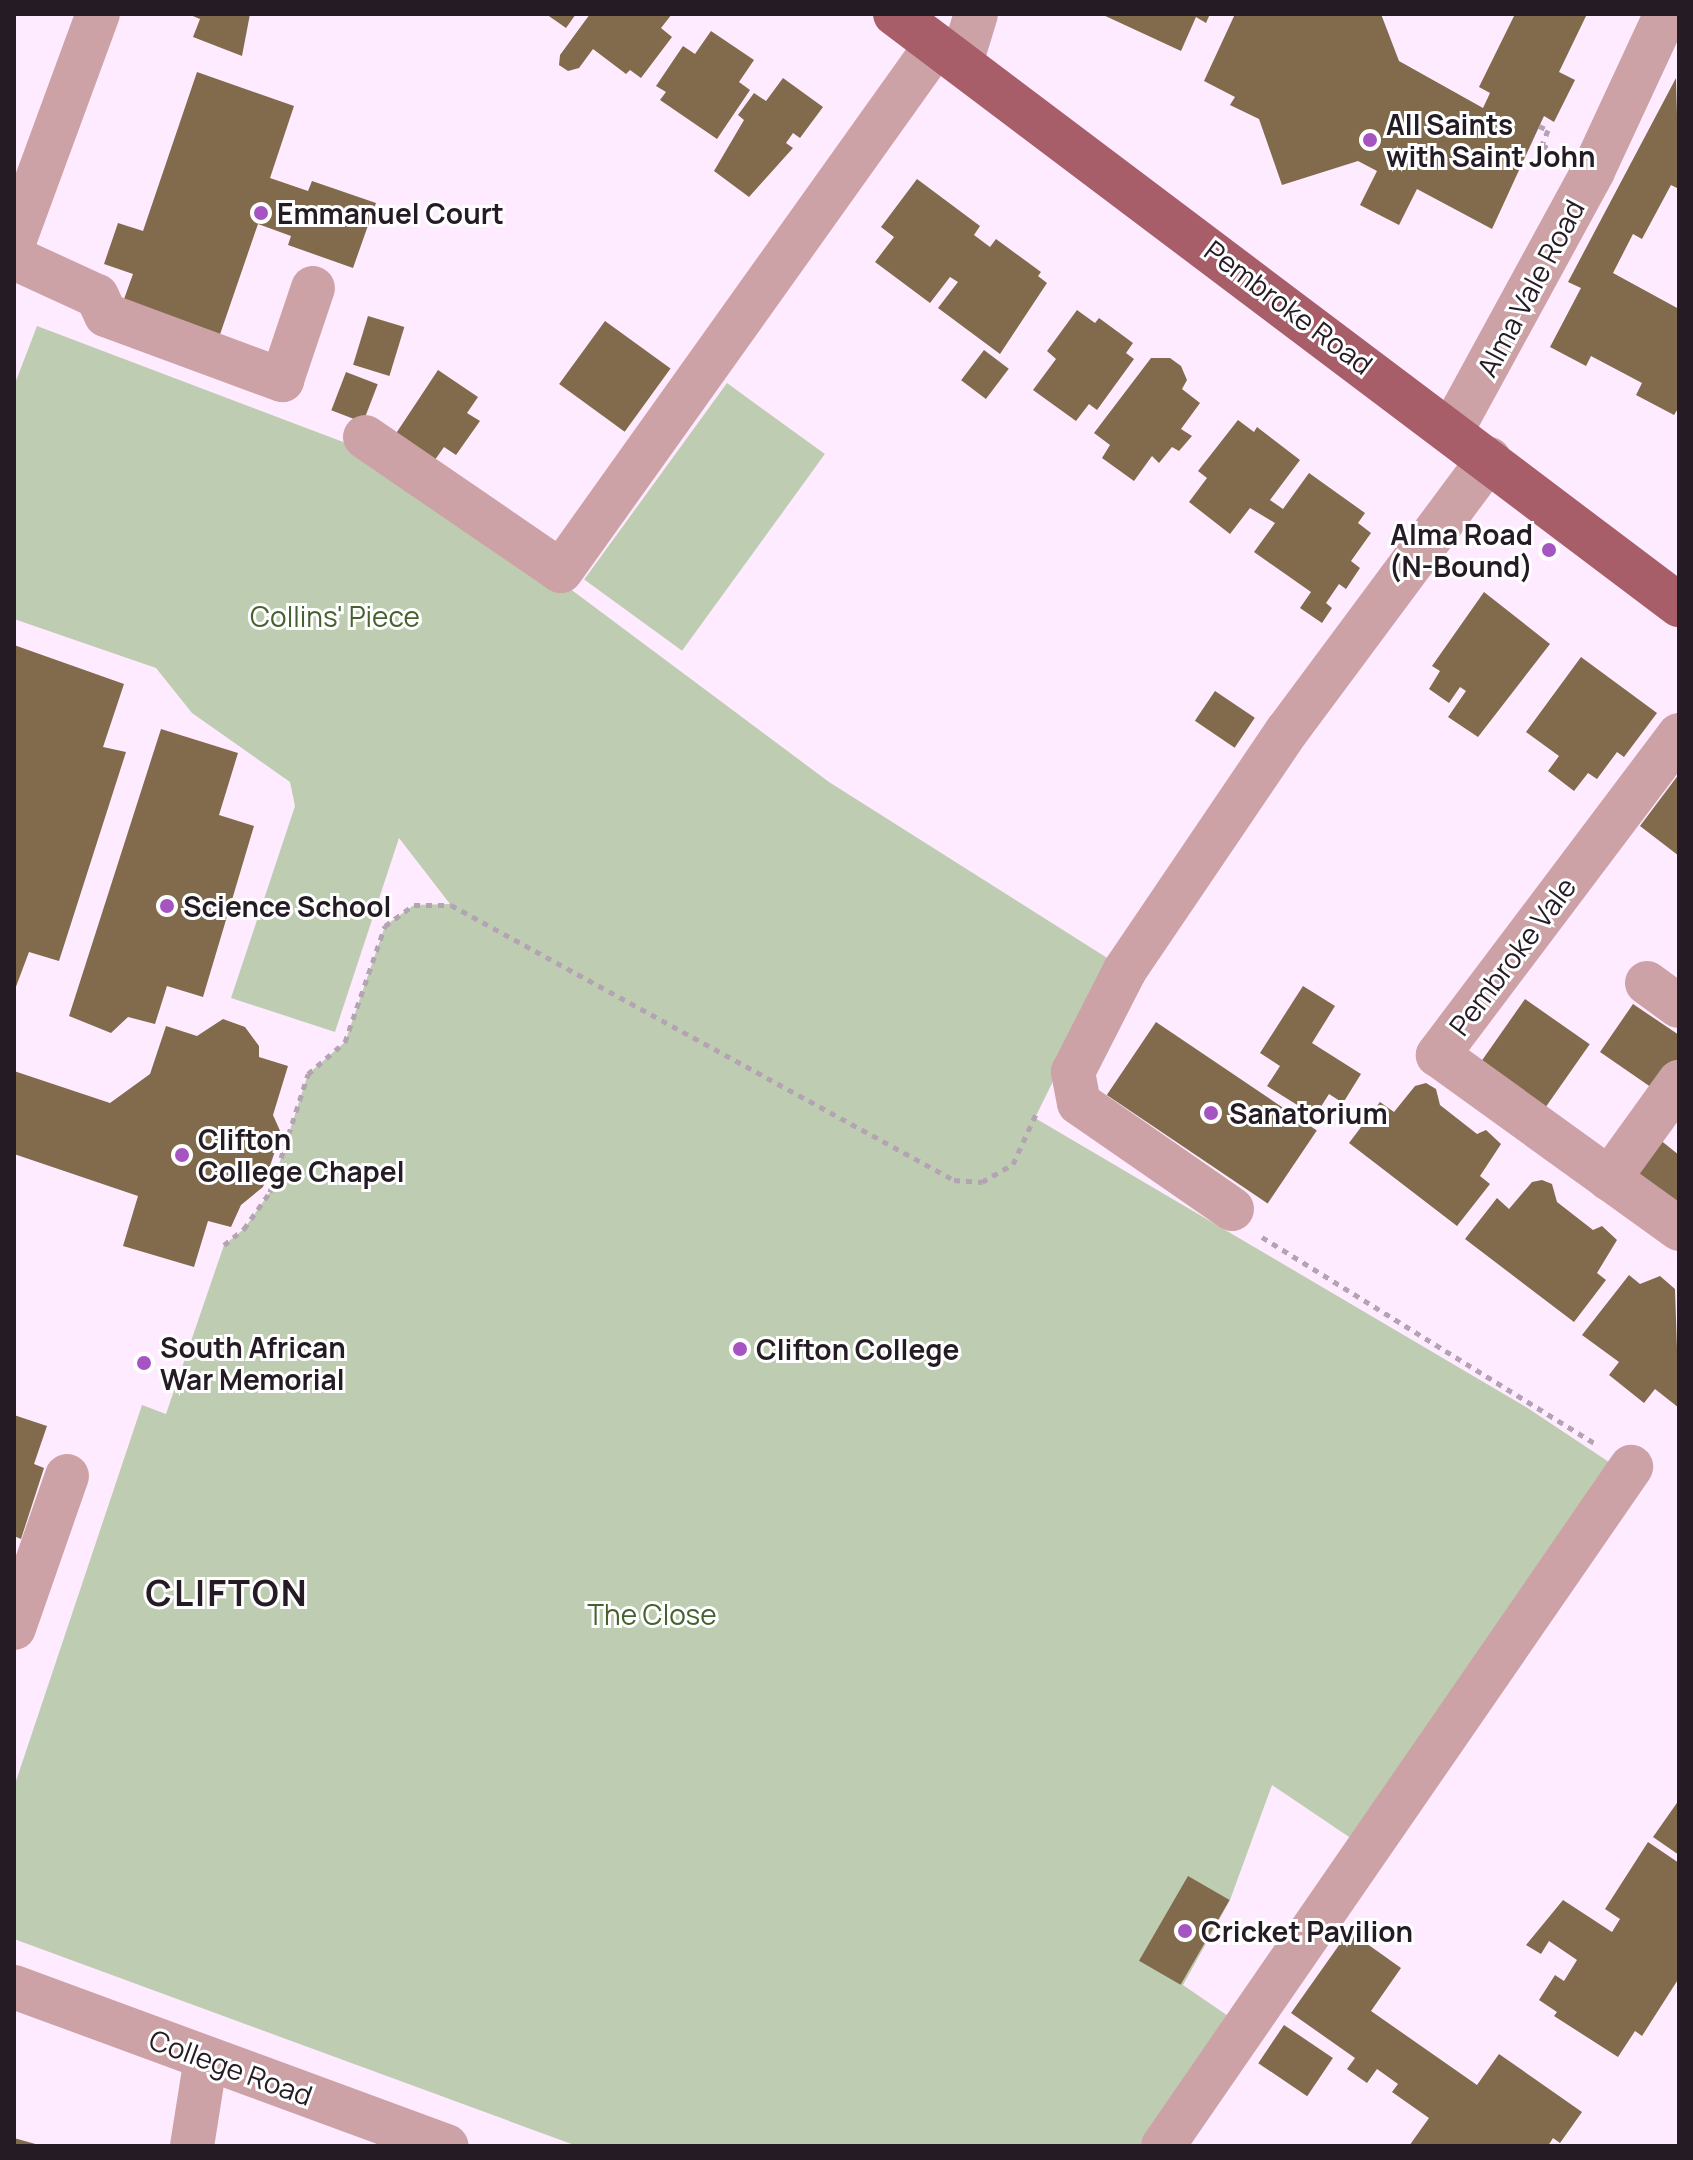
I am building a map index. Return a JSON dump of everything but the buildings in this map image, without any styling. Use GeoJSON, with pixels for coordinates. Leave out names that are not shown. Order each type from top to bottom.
{"type":"FeatureCollection","features":[{"type":"Feature","properties":{"kind":"main road","name":"Pembroke Road"},"geometry":{"type":"LineString","coordinates":[[895,14],[1452,430],[1679,605]]}},
{"type":"Feature","properties":{"kind":"street"},"geometry":{"type":"LineString","coordinates":[[14,242],[24,175],[98,14]]}},
{"type":"Feature","properties":{"kind":"street"},"geometry":{"type":"LineString","coordinates":[[365,437],[561,571],[976,14]]}},
{"type":"Feature","properties":{"kind":"street","name":"Alma Vale Road"},"geometry":{"type":"LineString","coordinates":[[1452,430],[1593,171],[1666,14]]}},
{"type":"Feature","properties":{"kind":"street"},"geometry":{"type":"LineString","coordinates":[[14,258],[97,296],[106,315],[282,380],[313,288]]}},
{"type":"Feature","properties":{"kind":"street"},"geometry":{"type":"LineString","coordinates":[[1232,1209],[1079,1103],[1073,1072],[1125,970],[1287,731],[1489,459]]}},
{"type":"Feature","properties":{"kind":"street","name":"Pembroke Vale"},"geometry":{"type":"LineString","coordinates":[[1679,735],[1438,1055],[1679,1229]]}},
{"type":"Feature","properties":{"kind":"street"},"geometry":{"type":"LineString","coordinates":[[1609,1179],[1679,1082]]}},
{"type":"Feature","properties":{"kind":"street"},"geometry":{"type":"LineString","coordinates":[[1163,2146],[1631,1467]]}},
{"type":"Feature","properties":{"kind":"street"},"geometry":{"type":"LineString","coordinates":[[14,1628],[67,1476]]}},
{"type":"Feature","properties":{"kind":"street","name":"College Road"},"geometry":{"type":"LineString","coordinates":[[14,1987],[447,2146]]}},
{"type":"Feature","properties":{"kind":"street"},"geometry":{"type":"LineString","coordinates":[[192,2146],[206,2058]]}},
{"type":"Feature","properties":{"kind":"path"},"geometry":{"type":"LineString","coordinates":[[1539,126],[1548,130],[1542,145]]}},
{"type":"Feature","properties":{"kind":"path"},"geometry":{"type":"LineString","coordinates":[[224,1245],[244,1229],[270,1192],[308,1074],[345,1042],[385,926],[414,905],[451,905],[954,1180],[982,1182],[1013,1164],[1040,1104]]}},
{"type":"Feature","properties":{"kind":"path"},"geometry":{"type":"LineString","coordinates":[[1232,1209],[1251,1231],[1631,1467]]}},
{"type":"Feature","properties":{"kind":"green space","name":"The Close"},"geometry":{"type":"Polygon","coordinates":[[[37,326],[404,465],[829,782],[1112,961],[1035,1118],[1526,1407],[1615,1466],[1358,1843],[1272,1785],[1230,1900],[1183,1985],[1234,2020],[1151,2146],[577,2146],[14,1939],[14,1787],[142,1405],[166,1414],[224,1245],[244,1229],[270,1192],[308,1074],[345,1042],[385,926],[414,905],[450,904],[399,838],[335,1032],[231,998],[295,806],[290,782],[192,713],[156,668],[14,619],[14,386],[37,326]]]}},
{"type":"Feature","properties":{"kind":"green space"},"geometry":{"type":"Polygon","coordinates":[[[727,383],[825,454],[682,651],[584,580],[727,383]]]}},
{"type":"Feature","properties":{"kind":"place","name":"All Saints with Saint John"},"geometry":{"type":"Point","coordinates":[1370,140]}},
{"type":"Feature","properties":{"kind":"place","name":"Emmanuel Court"},"geometry":{"type":"Point","coordinates":[261,213]}},
{"type":"Feature","properties":{"kind":"place","name":"Alma Road (N-Bound)"},"geometry":{"type":"Point","coordinates":[1549,550]}},
{"type":"Feature","properties":{"kind":"place","name":"Science School"},"geometry":{"type":"Point","coordinates":[167,906]}},
{"type":"Feature","properties":{"kind":"place","name":"Sanatorium"},"geometry":{"type":"Point","coordinates":[1211,1113]}},
{"type":"Feature","properties":{"kind":"place","name":"Clifton College Chapel"},"geometry":{"type":"Point","coordinates":[182,1155]}},
{"type":"Feature","properties":{"kind":"place","name":"Clifton College"},"geometry":{"type":"Point","coordinates":[740,1349]}},
{"type":"Feature","properties":{"kind":"place","name":"South African War Memorial"},"geometry":{"type":"Point","coordinates":[144,1363]}},
{"type":"Feature","properties":{"kind":"place","name":"Cricket Pavilion"},"geometry":{"type":"Point","coordinates":[1185,1931]}},
{"type":"Feature","properties":{"kind":"district","name":"CLIFTON"},"geometry":{"type":"Point","coordinates":[227,1593]}},
{"type":"Feature","properties":{"kind":"park label","name":"Collins' Piece"},"geometry":{"type":"Point","coordinates":[335,616]}}]}
